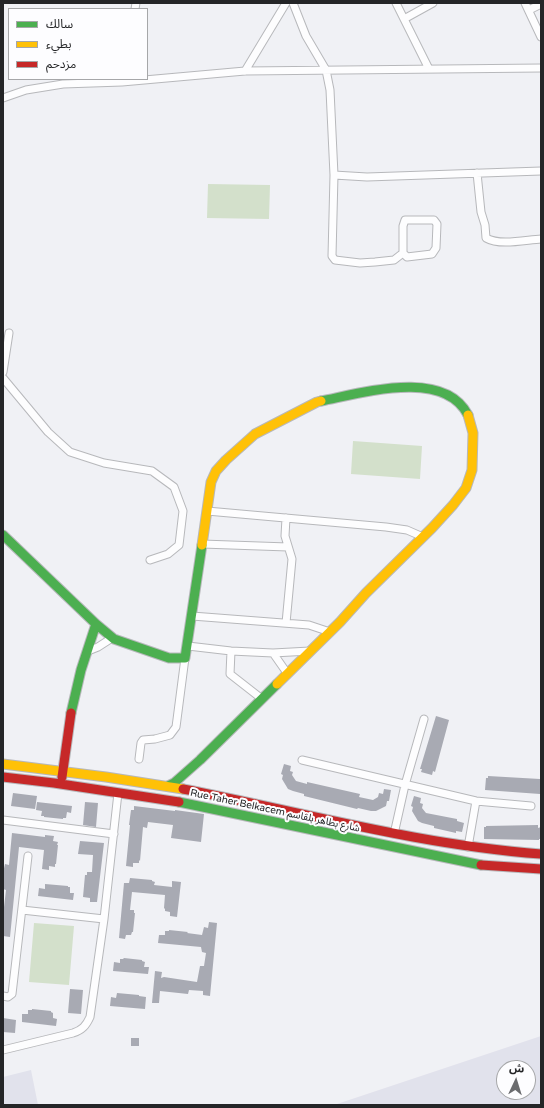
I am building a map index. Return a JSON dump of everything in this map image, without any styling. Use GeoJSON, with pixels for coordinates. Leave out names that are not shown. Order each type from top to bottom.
{"type":"FeatureCollection","features":[{"type":"Feature","properties":{"kind":"street"},"geometry":{"type":"LineString","coordinates":[[245,71],[286,3]]}},
{"type":"Feature","properties":{"kind":"street"},"geometry":{"type":"LineString","coordinates":[[293,3],[306,36],[326,70],[330,90],[334,175],[332,256],[335,260],[360,263],[394,260],[403,253]]}},
{"type":"Feature","properties":{"kind":"street"},"geometry":{"type":"LineString","coordinates":[[396,3],[429,69]]}},
{"type":"Feature","properties":{"kind":"street"},"geometry":{"type":"LineString","coordinates":[[404,19],[433,3]]}},
{"type":"Feature","properties":{"kind":"street"},"geometry":{"type":"LineString","coordinates":[[525,3],[541,37]]}},
{"type":"Feature","properties":{"kind":"street"},"geometry":{"type":"LineString","coordinates":[[529,10],[541,4]]}},
{"type":"Feature","properties":{"kind":"street"},"geometry":{"type":"LineString","coordinates":[[148,78],[245,71],[541,68]]}},
{"type":"Feature","properties":{"kind":"street"},"geometry":{"type":"LineString","coordinates":[[3,98],[26,90],[63,84],[122,80]]}},
{"type":"Feature","properties":{"kind":"street"},"geometry":{"type":"LineString","coordinates":[[334,175],[367,177],[541,171]]}},
{"type":"Feature","properties":{"kind":"street"},"geometry":{"type":"LineString","coordinates":[[477,173],[481,212],[485,225],[486,238],[492,242],[541,239]]}},
{"type":"Feature","properties":{"kind":"street"},"geometry":{"type":"LineString","coordinates":[[406,220],[434,220],[437,224],[436,248],[432,254],[407,257],[403,253],[404,226],[406,220]]}},
{"type":"Feature","properties":{"kind":"street"},"geometry":{"type":"LineString","coordinates":[[3,372],[9,333]]}},
{"type":"Feature","properties":{"kind":"street"},"geometry":{"type":"LineString","coordinates":[[3,378],[48,432],[70,452],[104,463],[152,471],[174,487],[183,511],[179,545],[168,554],[150,560]]}},
{"type":"Feature","properties":{"kind":"street"},"geometry":{"type":"LineString","coordinates":[[139,759],[141,743],[143,740],[155,739],[170,735],[176,727],[211,482],[216,471],[226,460],[255,434],[317,402],[380,390],[423,387],[451,396],[463,406],[469,418],[473,433],[474,451],[472,470],[466,488],[453,505],[366,593],[330,632],[200,760],[168,786]]}},
{"type":"Feature","properties":{"kind":"street"},"geometry":{"type":"LineString","coordinates":[[207,511],[386,527],[407,530],[423,536]]}},
{"type":"Feature","properties":{"kind":"street"},"geometry":{"type":"LineString","coordinates":[[286,518],[285,536],[292,559],[286,623]]}},
{"type":"Feature","properties":{"kind":"street"},"geometry":{"type":"LineString","coordinates":[[3,535],[112,638],[158,655],[169,658],[185,658]]}},
{"type":"Feature","properties":{"kind":"street"},"geometry":{"type":"LineString","coordinates":[[202,544],[288,547]]}},
{"type":"Feature","properties":{"kind":"street"},"geometry":{"type":"LineString","coordinates":[[192,616],[309,625],[330,632]]}},
{"type":"Feature","properties":{"kind":"street"},"geometry":{"type":"LineString","coordinates":[[61,784],[70,716],[81,670],[96,624]]}},
{"type":"Feature","properties":{"kind":"street"},"geometry":{"type":"LineString","coordinates":[[88,651],[98,647],[112,638]]}},
{"type":"Feature","properties":{"kind":"street"},"geometry":{"type":"LineString","coordinates":[[188,646],[232,651],[273,653],[310,651]]}},
{"type":"Feature","properties":{"kind":"street"},"geometry":{"type":"LineString","coordinates":[[232,651],[230,674],[262,699]]}},
{"type":"Feature","properties":{"kind":"street"},"geometry":{"type":"LineString","coordinates":[[273,653],[287,673]]}},
{"type":"Feature","properties":{"kind":"street"},"geometry":{"type":"LineString","coordinates":[[394,834],[405,785],[424,719]]}},
{"type":"Feature","properties":{"kind":"street"},"geometry":{"type":"LineString","coordinates":[[302,760],[405,785],[476,800],[531,806]]}},
{"type":"Feature","properties":{"kind":"street","name":"Rue Taher Belkacem شارع بطاهر بلقاسم"},"geometry":{"type":"LineString","coordinates":[[3,764],[168,786],[394,834],[468,847],[541,854]]}},
{"type":"Feature","properties":{"kind":"street","name":"Rue Taher Belkacem شارع بطاهر بلقاسم"},"geometry":{"type":"LineString","coordinates":[[3,777],[61,784],[178,802],[484,866],[541,869]]}},
{"type":"Feature","properties":{"kind":"street"},"geometry":{"type":"LineString","coordinates":[[3,1050],[73,1033],[82,1030],[87,1025],[92,1010],[104,920],[118,793]]}},
{"type":"Feature","properties":{"kind":"street"},"geometry":{"type":"LineString","coordinates":[[468,847],[476,800]]}},
{"type":"Feature","properties":{"kind":"street"},"geometry":{"type":"LineString","coordinates":[[3,820],[114,834]]}},
{"type":"Feature","properties":{"kind":"street"},"geometry":{"type":"LineString","coordinates":[[3,996],[8,997],[12,994],[28,856]]}},
{"type":"Feature","properties":{"kind":"street"},"geometry":{"type":"LineString","coordinates":[[22,910],[104,920]]}},
{"type":"Feature","properties":{"kind":"shaded area"},"geometry":{"type":"Polygon","coordinates":[[[541,1036],[541,1105],[334,1105],[541,1036]]]}},
{"type":"Feature","properties":{"kind":"shaded area"},"geometry":{"type":"Polygon","coordinates":[[[31,1070],[38,1105],[3,1105],[3,1077],[31,1070]]]}},
{"type":"Feature","properties":{"kind":"green space"},"geometry":{"type":"Polygon","coordinates":[[[208,184],[270,185],[269,219],[207,218],[208,184]]]}},
{"type":"Feature","properties":{"kind":"green space"},"geometry":{"type":"Polygon","coordinates":[[[353,441],[422,446],[420,479],[351,474],[353,441]]]}},
{"type":"Feature","properties":{"kind":"green space"},"geometry":{"type":"Polygon","coordinates":[[[34,923],[74,926],[69,985],[29,982],[34,923]]]}},
{"type":"Feature","properties":{"kind":"building"},"geometry":{"type":"Polygon","coordinates":[[[436,716],[449,720],[435,772],[433,771],[432,775],[421,772],[422,769],[420,769],[436,716]]]}},
{"type":"Feature","properties":{"kind":"building"},"geometry":{"type":"Polygon","coordinates":[[[284,764],[291,766],[290,771],[293,772],[292,775],[296,781],[307,784],[307,782],[360,794],[359,797],[373,800],[378,797],[379,793],[383,794],[384,789],[391,790],[389,801],[387,801],[386,806],[376,811],[371,811],[304,796],[304,794],[288,789],[282,779],[283,775],[281,774],[284,764]]]}},
{"type":"Feature","properties":{"kind":"building"},"geometry":{"type":"Polygon","coordinates":[[[488,776],[540,779],[541,793],[485,790],[486,778],[488,778],[488,776]]]}},
{"type":"Feature","properties":{"kind":"building"},"geometry":{"type":"Polygon","coordinates":[[[13,793],[37,796],[35,809],[11,806],[13,793]]]}},
{"type":"Feature","properties":{"kind":"building"},"geometry":{"type":"Polygon","coordinates":[[[414,796],[421,798],[420,803],[423,804],[422,808],[426,813],[457,819],[457,821],[464,823],[462,832],[456,831],[456,833],[434,828],[434,826],[418,821],[412,811],[413,807],[411,806],[414,796]]]}},
{"type":"Feature","properties":{"kind":"building"},"geometry":{"type":"Polygon","coordinates":[[[37,802],[72,806],[71,813],[67,812],[66,818],[63,819],[44,817],[41,816],[42,811],[36,810],[37,802]]]}},
{"type":"Feature","properties":{"kind":"building"},"geometry":{"type":"Polygon","coordinates":[[[85,802],[98,803],[96,827],[83,825],[85,802]]]}},
{"type":"Feature","properties":{"kind":"building"},"geometry":{"type":"Polygon","coordinates":[[[134,806],[204,814],[201,842],[171,838],[173,825],[148,822],[147,828],[143,827],[139,863],[133,863],[133,867],[126,866],[131,810],[134,810],[134,806]]]}},
{"type":"Feature","properties":{"kind":"building"},"geometry":{"type":"Polygon","coordinates":[[[538,825],[538,828],[541,827],[541,839],[539,840],[484,839],[484,827],[486,826],[538,825]]]}},
{"type":"Feature","properties":{"kind":"building"},"geometry":{"type":"Polygon","coordinates":[[[12,833],[45,837],[45,835],[54,836],[53,841],[58,842],[58,845],[55,867],[49,866],[49,870],[42,869],[44,850],[19,847],[10,937],[3,936],[3,907],[6,890],[3,889],[3,873],[5,864],[9,865],[12,833]]]}},
{"type":"Feature","properties":{"kind":"building"},"geometry":{"type":"Polygon","coordinates":[[[80,841],[104,843],[97,902],[90,902],[90,898],[83,897],[85,875],[87,875],[87,872],[92,872],[93,855],[78,854],[80,841]]]}},
{"type":"Feature","properties":{"kind":"building"},"geometry":{"type":"Polygon","coordinates":[[[130,878],[152,880],[155,882],[154,885],[172,887],[172,881],[181,882],[177,917],[170,916],[170,912],[165,911],[165,895],[132,892],[130,910],[134,910],[135,913],[133,932],[131,935],[126,935],[125,939],[119,938],[124,883],[129,883],[130,878]]]}},
{"type":"Feature","properties":{"kind":"building"},"geometry":{"type":"Polygon","coordinates":[[[45,884],[70,887],[70,893],[74,893],[73,900],[38,896],[39,888],[45,889],[45,884]]]}},
{"type":"Feature","properties":{"kind":"building"},"geometry":{"type":"Polygon","coordinates":[[[209,922],[217,923],[210,996],[203,995],[203,991],[189,990],[188,994],[160,991],[159,1003],[152,1003],[155,971],[162,972],[161,978],[164,977],[197,982],[200,966],[204,966],[206,953],[202,952],[201,947],[158,943],[159,935],[165,935],[165,931],[169,930],[202,935],[204,927],[208,928],[209,922]]]}},
{"type":"Feature","properties":{"kind":"building"},"geometry":{"type":"Polygon","coordinates":[[[120,959],[142,960],[145,962],[144,967],[149,967],[148,974],[113,971],[114,962],[120,963],[120,959]]]}},
{"type":"Feature","properties":{"kind":"building"},"geometry":{"type":"Polygon","coordinates":[[[70,989],[83,990],[81,1014],[68,1013],[70,989]]]}},
{"type":"Feature","properties":{"kind":"building"},"geometry":{"type":"Polygon","coordinates":[[[117,993],[146,997],[145,1009],[110,1006],[111,997],[116,998],[117,993]]]}},
{"type":"Feature","properties":{"kind":"building"},"geometry":{"type":"Polygon","coordinates":[[[28,1010],[51,1011],[53,1013],[53,1018],[57,1019],[56,1026],[22,1022],[22,1014],[28,1014],[28,1010]]]}},
{"type":"Feature","properties":{"kind":"building"},"geometry":{"type":"Polygon","coordinates":[[[3,1018],[16,1020],[15,1033],[3,1032],[3,1018]]]}},
{"type":"Feature","properties":{"kind":"building"},"geometry":{"type":"Polygon","coordinates":[[[131,1038],[139,1038],[139,1046],[131,1046],[131,1038]]]}},
{"type":"Feature","properties":{"kind":"traffic: fast"},"geometry":{"type":"LineString","coordinates":[[321,401],[358,393],[401,387],[422,388],[441,392],[456,401],[468,415]]}},
{"type":"Feature","properties":{"kind":"traffic: fast"},"geometry":{"type":"LineString","coordinates":[[3,535],[96,624],[81,670],[71,713]]}},
{"type":"Feature","properties":{"kind":"traffic: fast"},"geometry":{"type":"LineString","coordinates":[[96,624],[114,639],[169,658],[185,658],[202,545]]}},
{"type":"Feature","properties":{"kind":"traffic: fast"},"geometry":{"type":"LineString","coordinates":[[168,786],[174,783],[200,760],[277,684]]}},
{"type":"Feature","properties":{"kind":"traffic: fast"},"geometry":{"type":"LineString","coordinates":[[179,802],[481,865]]}},
{"type":"Feature","properties":{"kind":"traffic: slow"},"geometry":{"type":"LineString","coordinates":[[202,545],[211,482],[216,471],[255,434],[321,401]]}},
{"type":"Feature","properties":{"kind":"traffic: slow"},"geometry":{"type":"LineString","coordinates":[[277,684],[432,528],[466,488],[472,470],[473,433],[468,415]]}},
{"type":"Feature","properties":{"kind":"traffic: slow"},"geometry":{"type":"LineString","coordinates":[[3,764],[106,777],[183,789]]}},
{"type":"Feature","properties":{"kind":"traffic: jam"},"geometry":{"type":"LineString","coordinates":[[62,777],[71,713]]}},
{"type":"Feature","properties":{"kind":"traffic: jam"},"geometry":{"type":"LineString","coordinates":[[3,777],[54,783],[179,802]]}},
{"type":"Feature","properties":{"kind":"traffic: jam"},"geometry":{"type":"LineString","coordinates":[[183,789],[405,836],[495,850],[541,854]]}},
{"type":"Feature","properties":{"kind":"traffic: jam"},"geometry":{"type":"LineString","coordinates":[[481,865],[541,869]]}}]}
